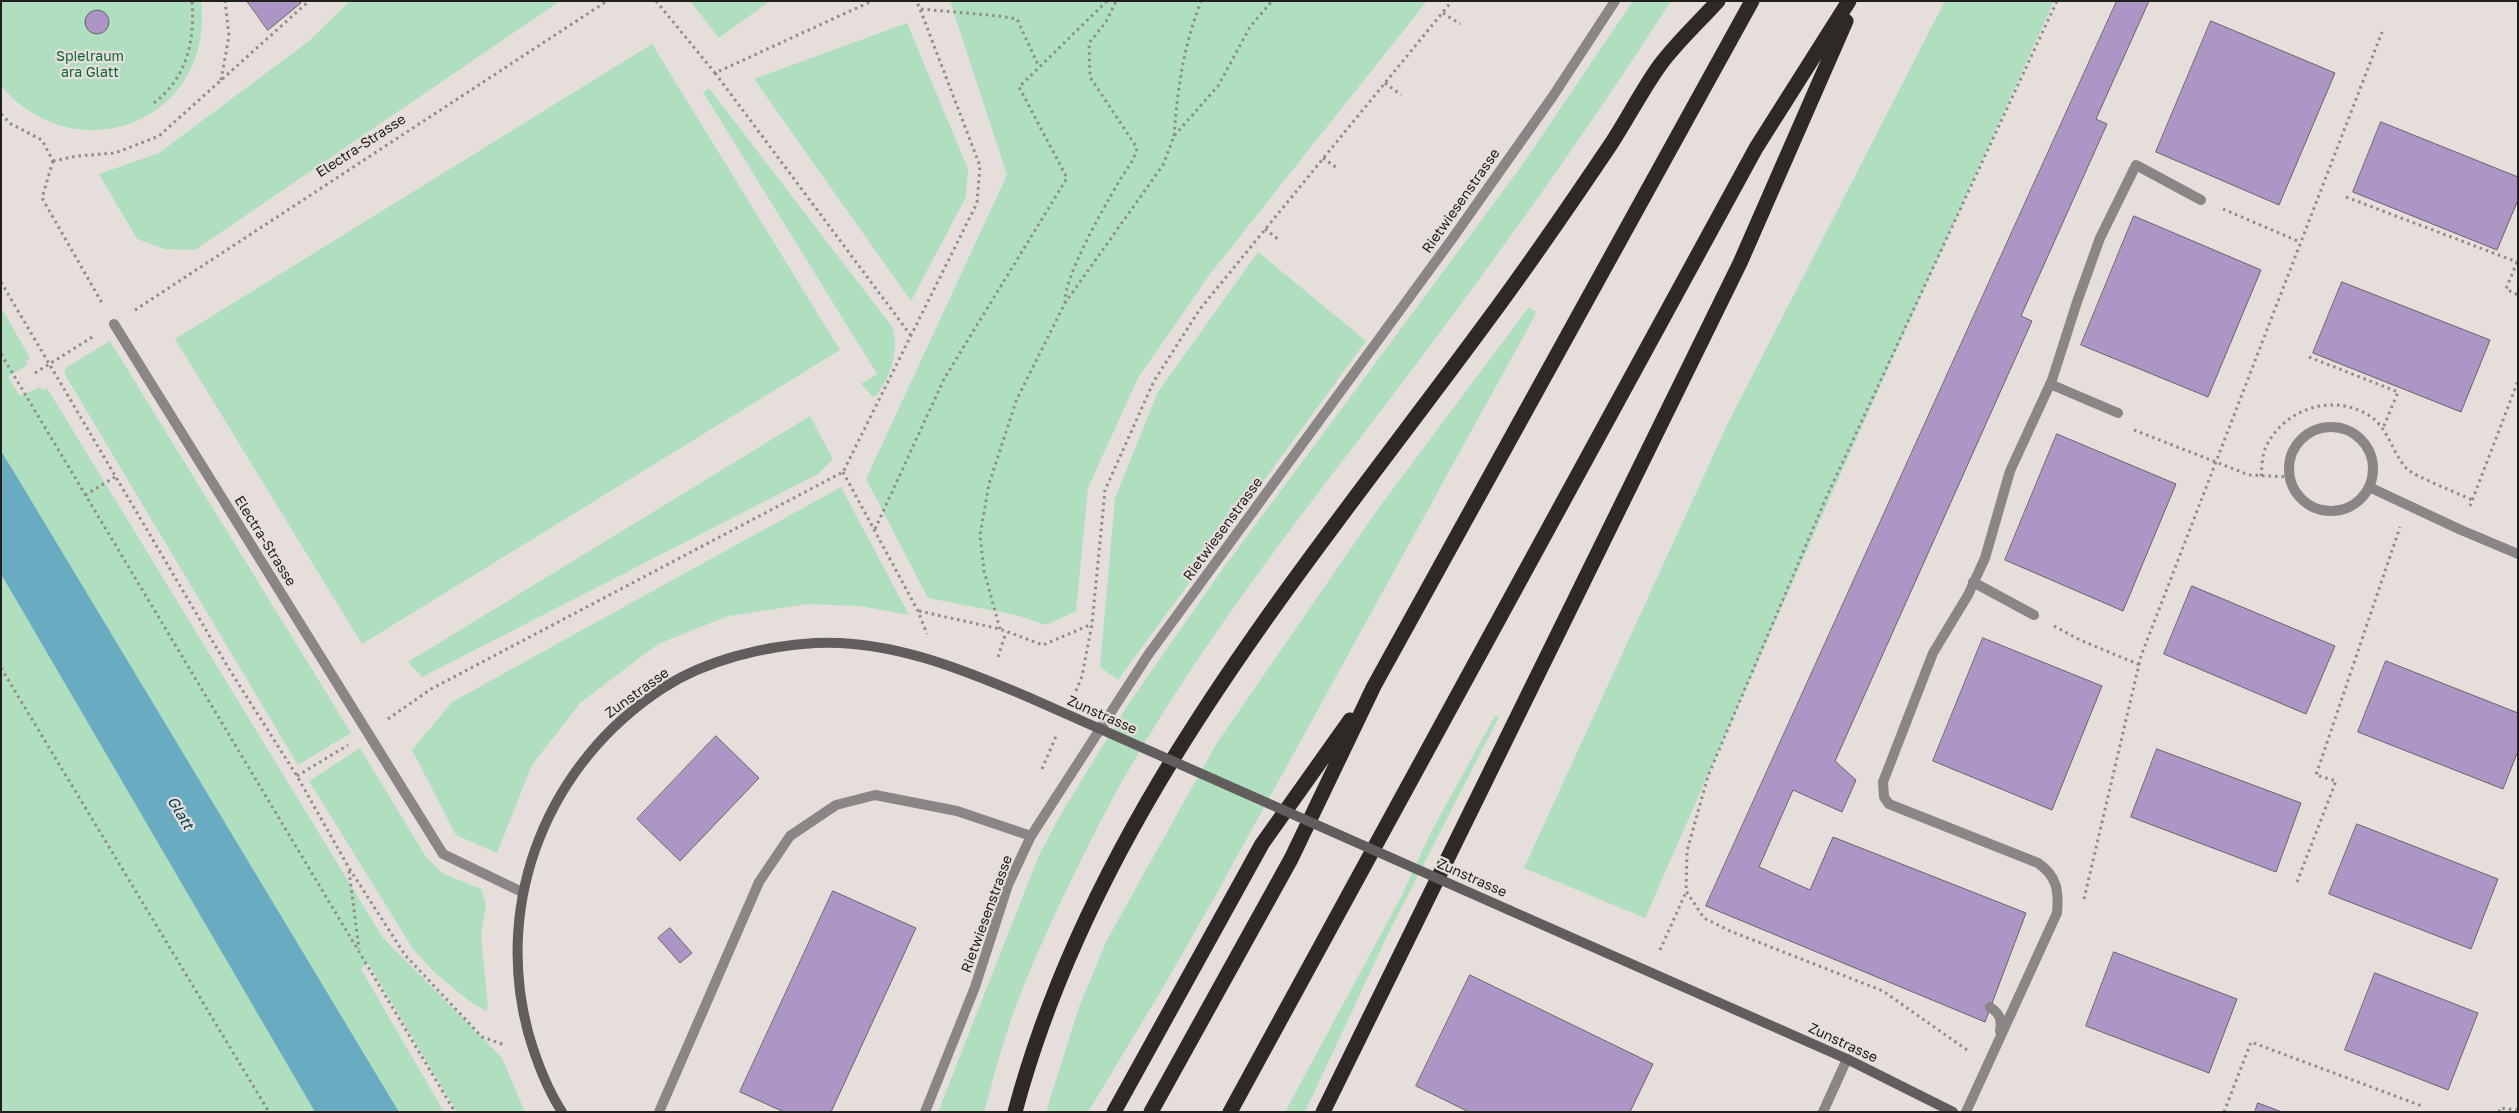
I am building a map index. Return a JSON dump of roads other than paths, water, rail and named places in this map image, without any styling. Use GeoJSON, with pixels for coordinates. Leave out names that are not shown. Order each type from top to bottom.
{"type":"FeatureCollection","features":[{"type":"Feature","properties":{"kind":"highway"},"geometry":{"type":"LineString","coordinates":[[1015,1112],[1050,1003],[1085,922],[1141,815],[1194,728],[1286,593],[1550,233],[1613,141],[1661,64],[1718,1]]}},
{"type":"Feature","properties":{"kind":"highway"},"geometry":{"type":"LineString","coordinates":[[1152,1112],[1291,859],[1374,686],[1752,1]]}},
{"type":"Feature","properties":{"kind":"highway"},"geometry":{"type":"LineString","coordinates":[[1230,1112],[1756,148],[1849,1]]}},
{"type":"Feature","properties":{"kind":"highway"},"geometry":{"type":"LineString","coordinates":[[1323,1112],[1740,263],[1855,1]]}},
{"type":"Feature","properties":{"kind":"highway"},"geometry":{"type":"LineString","coordinates":[[1114,1112],[1262,844],[1374,686]]}},
{"type":"Feature","properties":{"kind":"street","name":"Rietwiesenstrasse"},"geometry":{"type":"LineString","coordinates":[[924,1112],[975,988],[1008,885],[1031,836],[1148,655],[1452,239],[1553,96],[1615,1]]}},
{"type":"Feature","properties":{"kind":"street"},"geometry":{"type":"LineString","coordinates":[[1966,1112],[2057,913],[2058,896],[2056,884],[2048,871],[2038,864],[1889,804],[1884,797],[1883,782],[1933,652],[1985,558],[2010,470],[2050,384],[2100,238],[2136,165],[2201,200]]}},
{"type":"Feature","properties":{"kind":"street","name":"Electra-Strasse"},"geometry":{"type":"LineString","coordinates":[[114,324],[443,854],[522,892]]}},
{"type":"Feature","properties":{"kind":"street"},"geometry":{"type":"LineString","coordinates":[[2050,384],[2118,413]]}},
{"type":"Feature","properties":{"kind":"street"},"geometry":{"type":"LineString","coordinates":[[2326,426],[2340,427],[2359,438],[2371,455],[2373,469],[2369,487],[2364,496],[2354,505],[2341,510],[2328,512],[2314,508],[2302,500],[2294,490],[2289,477],[2289,463],[2292,450],[2301,439],[2312,431],[2326,426]]}},
{"type":"Feature","properties":{"kind":"street"},"geometry":{"type":"LineString","coordinates":[[2369,487],[2460,530],[2518,554]]}},
{"type":"Feature","properties":{"kind":"street"},"geometry":{"type":"LineString","coordinates":[[1973,582],[2034,615]]}},
{"type":"Feature","properties":{"kind":"street","name":"Zunstrasse"},"geometry":{"type":"LineString","coordinates":[[562,1112],[553,1098],[534,1055],[524,1014],[518,976],[517,933],[522,892],[546,823],[579,765],[607,733],[664,687],[699,669],[740,656],[815,643],[848,644],[886,649],[938,662],[1028,698],[1847,1059],[1953,1112]]}},
{"type":"Feature","properties":{"kind":"street"},"geometry":{"type":"LineString","coordinates":[[658,1112],[759,882],[790,836],[836,805],[875,795],[957,811],[1031,836]]}},
{"type":"Feature","properties":{"kind":"street"},"geometry":{"type":"LineString","coordinates":[[1990,1007],[1998,1013],[2002,1021],[1998,1042]]}},
{"type":"Feature","properties":{"kind":"street"},"geometry":{"type":"LineString","coordinates":[[1823,1112],[1847,1059]]}},
{"type":"Feature","properties":{"kind":"water","name":"Glatt"},"geometry":{"type":"Polygon","coordinates":[[[1,451],[399,1112],[315,1112],[1,574],[1,451]]]}},
{"type":"Feature","properties":{"kind":"park label","name":"Spielraum ara Glatt"},"geometry":{"type":"Point","coordinates":[90,66]}}]}
